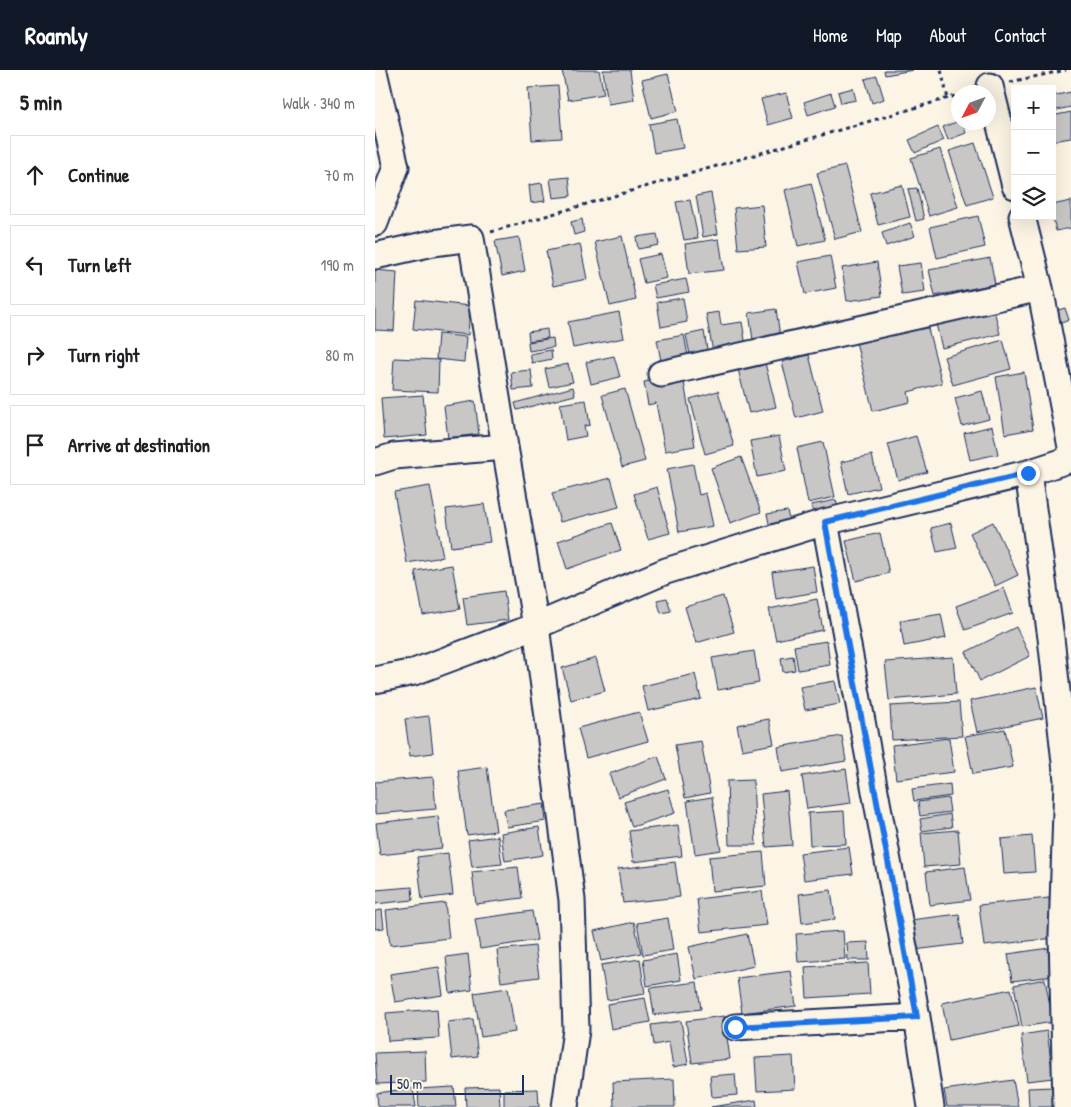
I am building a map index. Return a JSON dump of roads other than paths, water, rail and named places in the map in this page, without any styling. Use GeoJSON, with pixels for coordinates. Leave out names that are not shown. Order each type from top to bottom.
{"type":"FeatureCollection","features":[{"type":"Feature","properties":{"kind":"street"},"geometry":{"type":"LineString","coordinates":[[375,76],[396,168],[375,223]]}},
{"type":"Feature","properties":{"kind":"street"},"geometry":{"type":"LineString","coordinates":[[996,110],[1012,175]]}},
{"type":"Feature","properties":{"kind":"street"},"geometry":{"type":"LineString","coordinates":[[1023,220],[1040,288],[1071,447]]}},
{"type":"Feature","properties":{"kind":"street"},"geometry":{"type":"LineString","coordinates":[[375,256],[471,238],[505,447],[537,626],[572,900],[576,1030],[565,1107]]}},
{"type":"Feature","properties":{"kind":"street"},"geometry":{"type":"LineString","coordinates":[[661,374],[1040,288]]}},
{"type":"Feature","properties":{"kind":"street"},"geometry":{"type":"LineString","coordinates":[[375,462],[394,456],[505,447]]}},
{"type":"Feature","properties":{"kind":"street"},"geometry":{"type":"LineString","coordinates":[[375,680],[414,672],[537,626],[666,571],[825,522],[1028,473],[1071,460]]}},
{"type":"Feature","properties":{"kind":"street"},"geometry":{"type":"LineString","coordinates":[[1028,473],[1051,638],[1067,780],[1062,936],[1066,1107]]}},
{"type":"Feature","properties":{"kind":"street"},"geometry":{"type":"LineString","coordinates":[[825,522],[917,1017],[931,1107]]}},
{"type":"Feature","properties":{"kind":"street"},"geometry":{"type":"LineString","coordinates":[[735,1027],[917,1017]]}}]}
